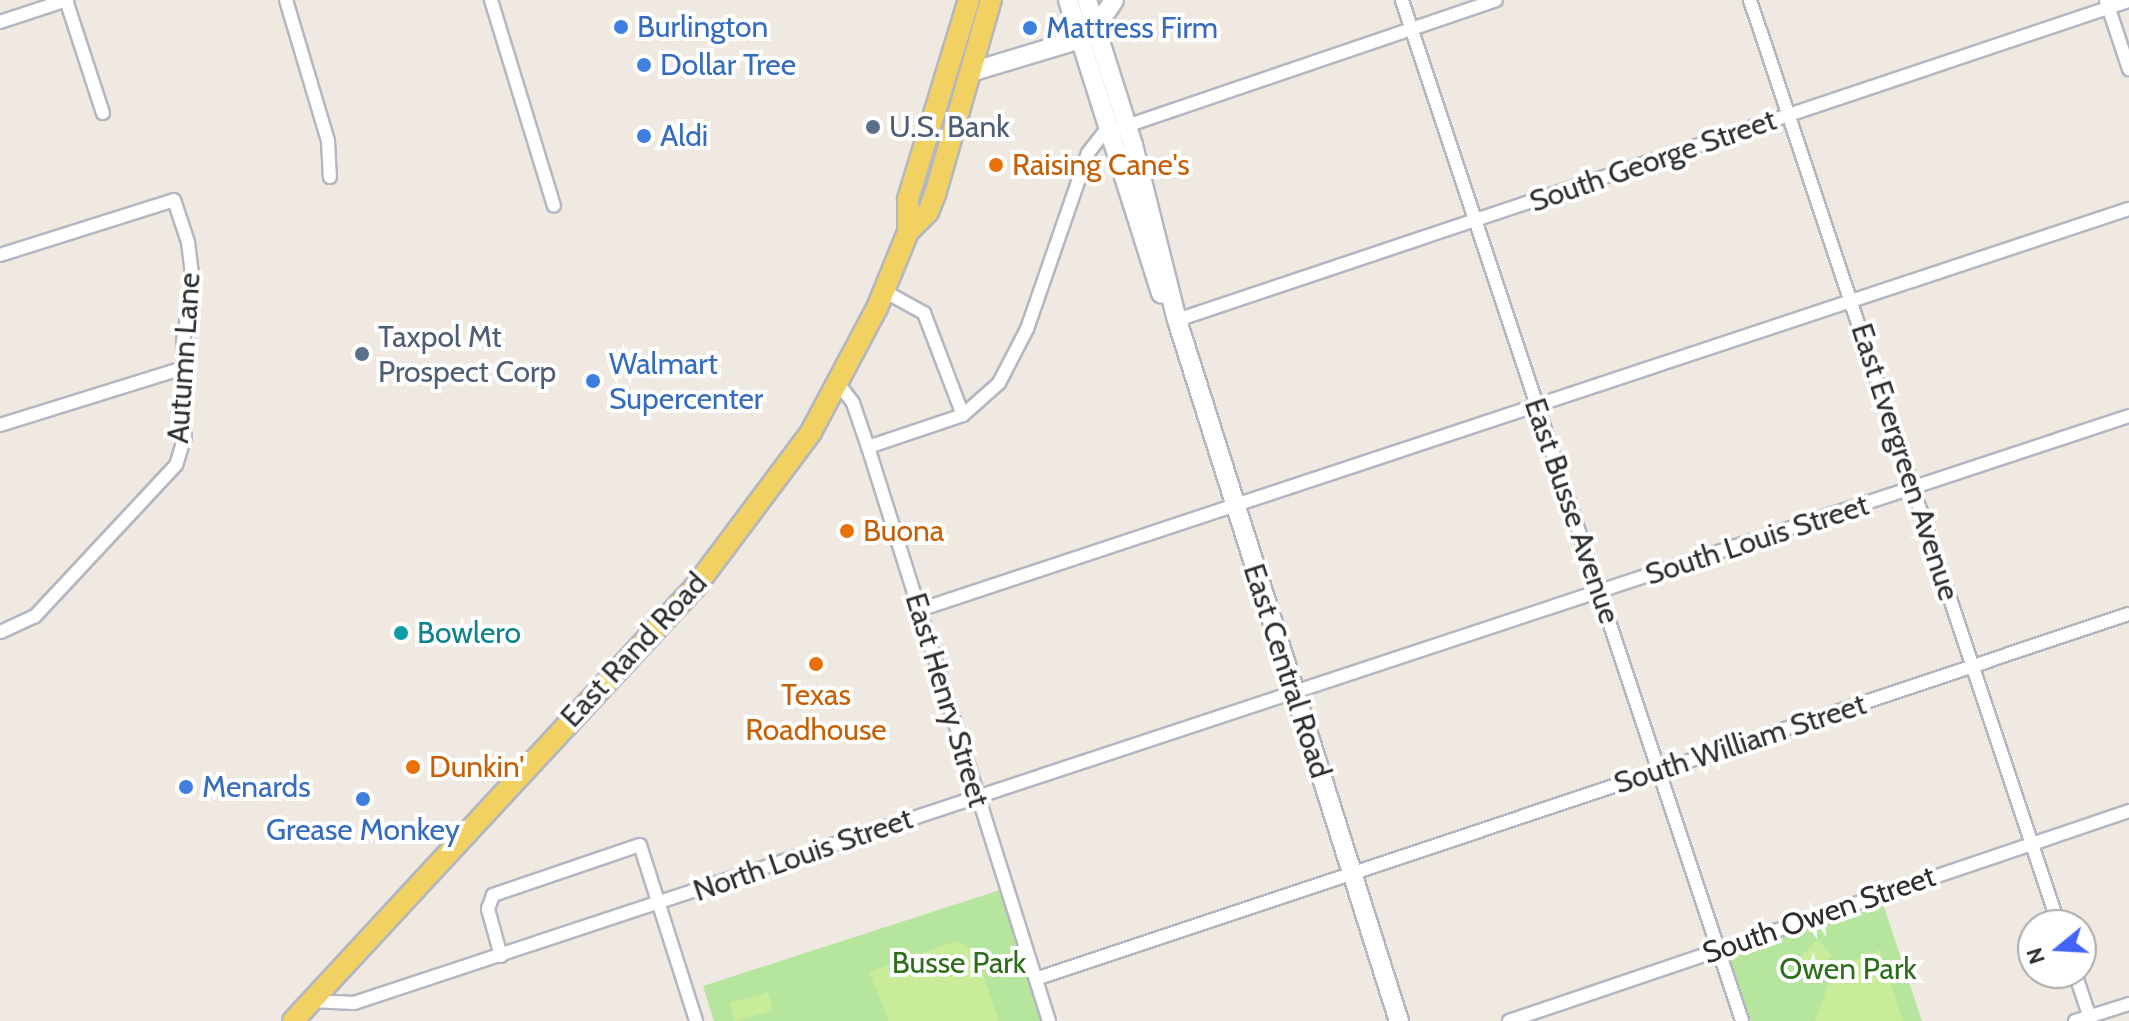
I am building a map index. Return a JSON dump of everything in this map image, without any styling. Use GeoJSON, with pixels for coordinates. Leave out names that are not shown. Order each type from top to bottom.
{"type":"FeatureCollection","features":[{"type":"Feature","properties":{"kind":"main road","name":"East Rand Road"},"geometry":{"type":"LineString","coordinates":[[293,1021],[696,586],[811,432],[884,291],[908,232],[908,199],[969,0]]}},
{"type":"Feature","properties":{"kind":"main road","name":"East Rand Road"},"geometry":{"type":"LineString","coordinates":[[908,232],[928,212],[991,0]]}},
{"type":"Feature","properties":{"kind":"main road","name":"East Central Road"},"geometry":{"type":"LineString","coordinates":[[1068,0],[1080,39],[1118,128]]}},
{"type":"Feature","properties":{"kind":"main road","name":"East Central Road"},"geometry":{"type":"LineString","coordinates":[[1087,0],[1118,128],[1399,1021]]}},
{"type":"Feature","properties":{"kind":"main road"},"geometry":{"type":"LineString","coordinates":[[971,72],[1080,39],[1096,27],[1114,0]]}},
{"type":"Feature","properties":{"kind":"street"},"geometry":{"type":"LineString","coordinates":[[0,22],[67,0],[103,113]]}},
{"type":"Feature","properties":{"kind":"street"},"geometry":{"type":"LineString","coordinates":[[286,0],[328,141],[330,177]]}},
{"type":"Feature","properties":{"kind":"street"},"geometry":{"type":"LineString","coordinates":[[491,0],[554,206]]}},
{"type":"Feature","properties":{"kind":"street","name":"East Busse Avenue"},"geometry":{"type":"LineString","coordinates":[[1402,0],[1742,1021]]}},
{"type":"Feature","properties":{"kind":"street"},"geometry":{"type":"LineString","coordinates":[[868,447],[963,415],[994,389],[1018,351],[1088,153],[1118,128],[1496,0]]}},
{"type":"Feature","properties":{"kind":"street","name":"East Evergreen Avenue"},"geometry":{"type":"LineString","coordinates":[[1750,0],[2054,909]]}},
{"type":"Feature","properties":{"kind":"street","name":"South George Street"},"geometry":{"type":"LineString","coordinates":[[1177,320],[2108,4],[2129,1]]}},
{"type":"Feature","properties":{"kind":"street"},"geometry":{"type":"LineString","coordinates":[[2108,4],[2129,69]]}},
{"type":"Feature","properties":{"kind":"street","name":"Autumn Lane"},"geometry":{"type":"LineString","coordinates":[[0,255],[174,200],[188,242],[193,282],[183,368],[185,436],[176,465],[35,616],[0,632]]}},
{"type":"Feature","properties":{"kind":"street"},"geometry":{"type":"LineString","coordinates":[[919,610],[1236,508],[2129,209]]}},
{"type":"Feature","properties":{"kind":"street"},"geometry":{"type":"LineString","coordinates":[[884,291],[924,313],[963,415]]}},
{"type":"Feature","properties":{"kind":"street"},"geometry":{"type":"LineString","coordinates":[[0,425],[183,368]]}},
{"type":"Feature","properties":{"kind":"street","name":"East Henry Street"},"geometry":{"type":"LineString","coordinates":[[838,383],[853,403],[868,447],[1049,1021]]}},
{"type":"Feature","properties":{"kind":"street","name":"South Louis Street"},"geometry":{"type":"LineString","coordinates":[[1294,694],[2129,416]]}},
{"type":"Feature","properties":{"kind":"street","name":"South William Street"},"geometry":{"type":"LineString","coordinates":[[1036,979],[2129,614]]}},
{"type":"Feature","properties":{"kind":"street","name":"North Louis Street"},"geometry":{"type":"LineString","coordinates":[[311,1001],[354,1003],[1294,694]]}},
{"type":"Feature","properties":{"kind":"street","name":"South Owen Street"},"geometry":{"type":"LineString","coordinates":[[1509,1021],[2129,811]]}},
{"type":"Feature","properties":{"kind":"street"},"geometry":{"type":"LineString","coordinates":[[501,956],[488,909],[495,893],[640,845],[696,1021]]}},
{"type":"Feature","properties":{"kind":"street"},"geometry":{"type":"LineString","coordinates":[[2080,989],[2090,1019]]}},
{"type":"Feature","properties":{"kind":"street"},"geometry":{"type":"LineString","coordinates":[[2075,1021],[2090,1019],[2129,1004]]}},
{"type":"Feature","properties":{"kind":"green space","name":"Busse Park"},"geometry":{"type":"Polygon","coordinates":[[[1000,890],[1041,1021],[714,1021],[703,986],[1000,890]]]}},
{"type":"Feature","properties":{"kind":"green space","name":"Owen Park"},"geometry":{"type":"Polygon","coordinates":[[[1882,901],[1922,1021],[1751,1021],[1730,958],[1734,951],[1882,901]]]}},
{"type":"Feature","properties":{"kind":"green space"},"geometry":{"type":"Polygon","coordinates":[[[1818,940],[1832,955],[1810,976],[1796,960],[1818,940]]]}},
{"type":"Feature","properties":{"kind":"green space"},"geometry":{"type":"Polygon","coordinates":[[[956,941],[974,949],[999,1021],[889,1021],[869,972],[956,941]]]}},
{"type":"Feature","properties":{"kind":"green space"},"geometry":{"type":"Polygon","coordinates":[[[1880,950],[1903,1021],[1815,1021],[1831,978],[1844,965],[1880,950]]]}},
{"type":"Feature","properties":{"kind":"green space"},"geometry":{"type":"Polygon","coordinates":[[[768,992],[773,1010],[735,1021],[730,1003],[768,992]]]}},
{"type":"Feature","properties":{"kind":"place","name":"Burlington"},"geometry":{"type":"Point","coordinates":[621,27]}},
{"type":"Feature","properties":{"kind":"place","name":"Mattress Firm"},"geometry":{"type":"Point","coordinates":[1030,28]}},
{"type":"Feature","properties":{"kind":"place","name":"Dollar Tree"},"geometry":{"type":"Point","coordinates":[644,65]}},
{"type":"Feature","properties":{"kind":"place","name":"U.S. Bank"},"geometry":{"type":"Point","coordinates":[873,127]}},
{"type":"Feature","properties":{"kind":"place","name":"Aldi"},"geometry":{"type":"Point","coordinates":[644,136]}},
{"type":"Feature","properties":{"kind":"place","name":"Raising Cane's"},"geometry":{"type":"Point","coordinates":[996,165]}},
{"type":"Feature","properties":{"kind":"place","name":"Taxpol Mt Prospect Corp"},"geometry":{"type":"Point","coordinates":[362,354]}},
{"type":"Feature","properties":{"kind":"place","name":"Walmart Supercenter"},"geometry":{"type":"Point","coordinates":[593,381]}},
{"type":"Feature","properties":{"kind":"place","name":"Buona"},"geometry":{"type":"Point","coordinates":[847,531]}},
{"type":"Feature","properties":{"kind":"place","name":"Bowlero"},"geometry":{"type":"Point","coordinates":[401,633]}},
{"type":"Feature","properties":{"kind":"place","name":"Texas Roadhouse"},"geometry":{"type":"Point","coordinates":[816,664]}},
{"type":"Feature","properties":{"kind":"place","name":"Dunkin'"},"geometry":{"type":"Point","coordinates":[413,767]}},
{"type":"Feature","properties":{"kind":"place","name":"Menards"},"geometry":{"type":"Point","coordinates":[186,787]}},
{"type":"Feature","properties":{"kind":"place","name":"Grease Monkey"},"geometry":{"type":"Point","coordinates":[363,799]}}]}
